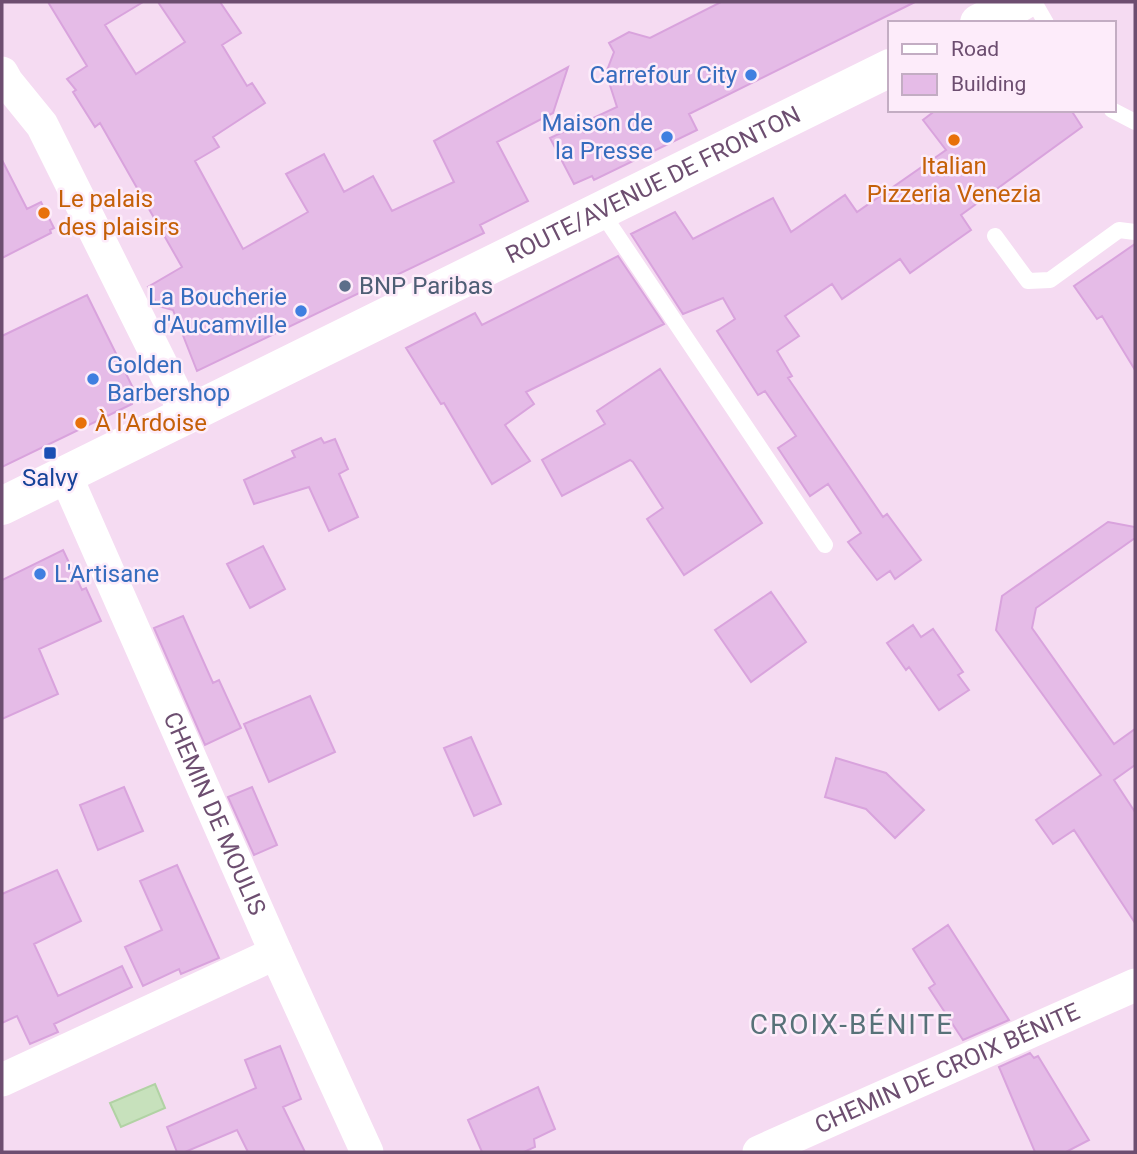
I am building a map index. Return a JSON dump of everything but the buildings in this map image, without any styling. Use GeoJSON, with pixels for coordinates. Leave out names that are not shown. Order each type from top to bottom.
{"type":"FeatureCollection","features":[{"type":"Feature","properties":{"kind":"main road"},"geometry":{"type":"LineString","coordinates":[[983,21],[1021,2]]}},
{"type":"Feature","properties":{"kind":"main road","name":"ROUTE/AVENUE DE FRONTON"},"geometry":{"type":"LineString","coordinates":[[2,506],[888,69]]}},
{"type":"Feature","properties":{"kind":"street"},"geometry":{"type":"LineString","coordinates":[[2,73],[41,125],[186,414]]}},
{"type":"Feature","properties":{"kind":"street","name":"CHEMIN DE MOULIS"},"geometry":{"type":"LineString","coordinates":[[65,474],[276,953],[367,1152]]}},
{"type":"Feature","properties":{"kind":"street"},"geometry":{"type":"LineString","coordinates":[[2,1080],[276,953]]}},
{"type":"Feature","properties":{"kind":"street","name":"CHEMIN DE CROIX BÉNITE"},"geometry":{"type":"LineString","coordinates":[[759,1152],[1135,985]]}},
{"type":"Feature","properties":{"kind":"lane"},"geometry":{"type":"LineString","coordinates":[[1034,2],[1045,21]]}},
{"type":"Feature","properties":{"kind":"lane"},"geometry":{"type":"LineString","coordinates":[[1116,112],[1135,122]]}},
{"type":"Feature","properties":{"kind":"lane"},"geometry":{"type":"LineString","coordinates":[[600,210],[825,545]]}},
{"type":"Feature","properties":{"kind":"lane"},"geometry":{"type":"LineString","coordinates":[[995,236],[1028,281],[1050,280],[1119,230],[1135,232]]}},
{"type":"Feature","properties":{"kind":"shaded area"},"geometry":{"type":"Polygon","coordinates":[[[2,2],[1135,2],[1135,1152],[2,1152],[2,2]]]}},
{"type":"Feature","properties":{"kind":"shaded area"},"geometry":{"type":"Polygon","coordinates":[[[155,1084],[165,1108],[121,1127],[110,1103],[155,1084]]]}},
{"type":"Feature","properties":{"kind":"place","name":"Carrefour City"},"geometry":{"type":"Point","coordinates":[751,75]}},
{"type":"Feature","properties":{"kind":"place","name":"Maison de la Presse"},"geometry":{"type":"Point","coordinates":[667,137]}},
{"type":"Feature","properties":{"kind":"place","name":"Italian Pizzeria Venezia"},"geometry":{"type":"Point","coordinates":[954,140]}},
{"type":"Feature","properties":{"kind":"place","name":"Le palais des plaisirs"},"geometry":{"type":"Point","coordinates":[44,213]}},
{"type":"Feature","properties":{"kind":"place","name":"BNP Paribas"},"geometry":{"type":"Point","coordinates":[345,286]}},
{"type":"Feature","properties":{"kind":"place","name":"La Boucherie d'Aucamville"},"geometry":{"type":"Point","coordinates":[301,311]}},
{"type":"Feature","properties":{"kind":"place","name":"Golden Barbershop"},"geometry":{"type":"Point","coordinates":[93,379]}},
{"type":"Feature","properties":{"kind":"place","name":"À l'Ardoise"},"geometry":{"type":"Point","coordinates":[81,423]}},
{"type":"Feature","properties":{"kind":"place","name":"Salvy"},"geometry":{"type":"Point","coordinates":[50,453]}},
{"type":"Feature","properties":{"kind":"place","name":"L'Artisane"},"geometry":{"type":"Point","coordinates":[40,574]}},
{"type":"Feature","properties":{"kind":"district","name":"CROIX-BÉNITE"},"geometry":{"type":"Point","coordinates":[852,1024]}}]}
